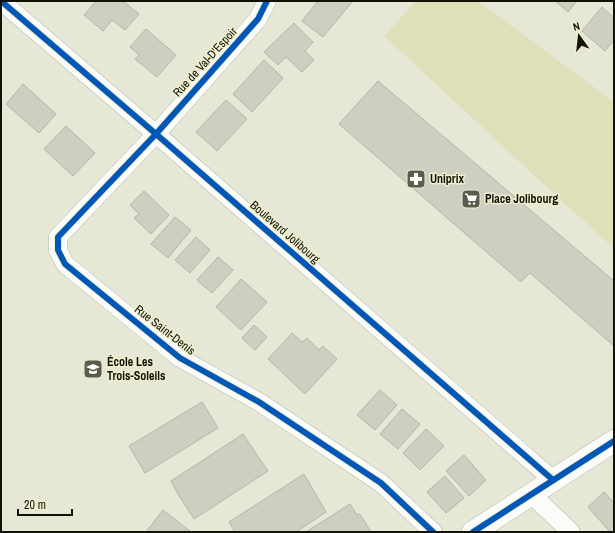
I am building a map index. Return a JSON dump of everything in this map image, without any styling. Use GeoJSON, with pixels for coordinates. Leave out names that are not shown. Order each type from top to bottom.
{"type":"FeatureCollection","features":[{"type":"Feature","properties":{"kind":"street","name":"Boulevard Jolibourg"},"geometry":{"type":"LineString","coordinates":[[1,1],[553,480]]}},
{"type":"Feature","properties":{"kind":"street","name":"Rue de Val-D'Espoir"},"geometry":{"type":"LineString","coordinates":[[156,134],[258,19],[267,1]]}},
{"type":"Feature","properties":{"kind":"street","name":"Rue Saint-Denis"},"geometry":{"type":"LineString","coordinates":[[156,134],[58,237],[58,250],[65,264],[180,358],[259,402],[381,483],[433,532]]}},
{"type":"Feature","properties":{"kind":"street"},"geometry":{"type":"LineString","coordinates":[[473,532],[614,441]]}},
{"type":"Feature","properties":{"kind":"street"},"geometry":{"type":"LineString","coordinates":[[531,494],[571,532]]}},
{"type":"Feature","properties":{"kind":"green space"},"geometry":{"type":"Polygon","coordinates":[[[416,1],[478,1],[614,102],[614,248],[384,36],[416,1]]]}},
{"type":"Feature","properties":{"kind":"building"},"geometry":{"type":"Polygon","coordinates":[[[96,1],[123,1],[139,14],[125,30],[112,20],[103,31],[84,15],[96,1]]]}},
{"type":"Feature","properties":{"kind":"building"},"geometry":{"type":"Polygon","coordinates":[[[318,1],[353,1],[323,37],[302,21],[318,1]]]}},
{"type":"Feature","properties":{"kind":"building"},"geometry":{"type":"Polygon","coordinates":[[[555,1],[577,1],[568,12],[555,1]]]}},
{"type":"Feature","properties":{"kind":"building"},"geometry":{"type":"Polygon","coordinates":[[[602,7],[614,18],[614,40],[605,51],[582,31],[602,7]]]}},
{"type":"Feature","properties":{"kind":"building"},"geometry":{"type":"Polygon","coordinates":[[[294,23],[313,42],[305,51],[314,60],[302,72],[286,57],[278,65],[264,52],[294,23]]]}},
{"type":"Feature","properties":{"kind":"building"},"geometry":{"type":"Polygon","coordinates":[[[146,29],[176,55],[157,77],[135,59],[139,55],[130,47],[146,29]]]}},
{"type":"Feature","properties":{"kind":"building"},"geometry":{"type":"Polygon","coordinates":[[[264,60],[283,78],[252,112],[233,94],[264,60]]]}},
{"type":"Feature","properties":{"kind":"building","name":"Place Jolibourg"},"geometry":{"type":"Polygon","coordinates":[[[378,81],[614,281],[614,346],[530,273],[521,282],[339,124],[378,81]]]}},
{"type":"Feature","properties":{"kind":"building"},"geometry":{"type":"Polygon","coordinates":[[[23,84],[56,114],[39,133],[6,104],[23,84]]]}},
{"type":"Feature","properties":{"kind":"building"},"geometry":{"type":"Polygon","coordinates":[[[226,100],[247,119],[217,151],[196,132],[226,100]]]}},
{"type":"Feature","properties":{"kind":"building"},"geometry":{"type":"Polygon","coordinates":[[[66,126],[95,153],[73,176],[44,149],[66,126]]]}},
{"type":"Feature","properties":{"kind":"building"},"geometry":{"type":"Polygon","coordinates":[[[144,191],[169,215],[151,234],[134,218],[139,214],[130,205],[144,191]]]}},
{"type":"Feature","properties":{"kind":"building"},"geometry":{"type":"Polygon","coordinates":[[[175,217],[191,230],[168,258],[151,244],[175,217]]]}},
{"type":"Feature","properties":{"kind":"building"},"geometry":{"type":"Polygon","coordinates":[[[196,237],[210,250],[190,273],[175,260],[196,237]]]}},
{"type":"Feature","properties":{"kind":"building"},"geometry":{"type":"Polygon","coordinates":[[[218,257],[233,270],[212,293],[197,280],[218,257]]]}},
{"type":"Feature","properties":{"kind":"building"},"geometry":{"type":"Polygon","coordinates":[[[241,279],[267,302],[241,330],[216,307],[241,279]]]}},
{"type":"Feature","properties":{"kind":"building"},"geometry":{"type":"Polygon","coordinates":[[[254,325],[267,337],[255,350],[242,338],[254,325]]]}},
{"type":"Feature","properties":{"kind":"building"},"geometry":{"type":"Polygon","coordinates":[[[292,333],[302,342],[307,338],[319,350],[323,346],[337,359],[305,394],[268,359],[292,333]]]}},
{"type":"Feature","properties":{"kind":"building"},"geometry":{"type":"Polygon","coordinates":[[[380,390],[397,405],[375,430],[357,415],[380,390]]]}},
{"type":"Feature","properties":{"kind":"building"},"geometry":{"type":"Polygon","coordinates":[[[202,402],[218,428],[145,473],[129,446],[202,402]]]}},
{"type":"Feature","properties":{"kind":"building"},"geometry":{"type":"Polygon","coordinates":[[[402,409],[420,424],[398,449],[380,434],[402,409]]]}},
{"type":"Feature","properties":{"kind":"building"},"geometry":{"type":"Polygon","coordinates":[[[426,429],[444,446],[420,470],[403,453],[426,429]]]}},
{"type":"Feature","properties":{"kind":"building"},"geometry":{"type":"Polygon","coordinates":[[[243,434],[268,471],[194,519],[171,481],[243,434]]]}},
{"type":"Feature","properties":{"kind":"building"},"geometry":{"type":"Polygon","coordinates":[[[464,455],[486,480],[469,496],[446,471],[464,455]]]}},
{"type":"Feature","properties":{"kind":"building"},"geometry":{"type":"Polygon","coordinates":[[[304,474],[326,512],[296,532],[235,532],[229,522],[304,474]]]}},
{"type":"Feature","properties":{"kind":"building"},"geometry":{"type":"Polygon","coordinates":[[[445,476],[464,498],[446,513],[427,492],[445,476]]]}},
{"type":"Feature","properties":{"kind":"building"},"geometry":{"type":"Polygon","coordinates":[[[604,492],[614,503],[614,532],[610,532],[588,507],[604,492]]]}},
{"type":"Feature","properties":{"kind":"building"},"geometry":{"type":"Polygon","coordinates":[[[350,504],[357,515],[360,514],[371,532],[306,532],[350,504]]]}},
{"type":"Feature","properties":{"kind":"building"},"geometry":{"type":"Polygon","coordinates":[[[163,510],[191,532],[146,532],[163,510]]]}},
{"type":"Feature","properties":{"kind":"cycle path"},"geometry":{"type":"LineString","coordinates":[[1,1],[553,480]]}},
{"type":"Feature","properties":{"kind":"cycle path"},"geometry":{"type":"LineString","coordinates":[[267,1],[258,19],[156,134],[58,237],[58,250],[65,264],[180,358],[259,402],[381,483],[433,532]]}},
{"type":"Feature","properties":{"kind":"cycle path"},"geometry":{"type":"LineString","coordinates":[[473,532],[614,441]]}},
{"type":"Feature","properties":{"kind":"place","name":"Uniprix"},"geometry":{"type":"Point","coordinates":[416,179]}},
{"type":"Feature","properties":{"kind":"place","name":"Place Jolibourg"},"geometry":{"type":"Point","coordinates":[471,199]}},
{"type":"Feature","properties":{"kind":"place","name":"École Les Trois-Soleils"},"geometry":{"type":"Point","coordinates":[93,369]}}]}
